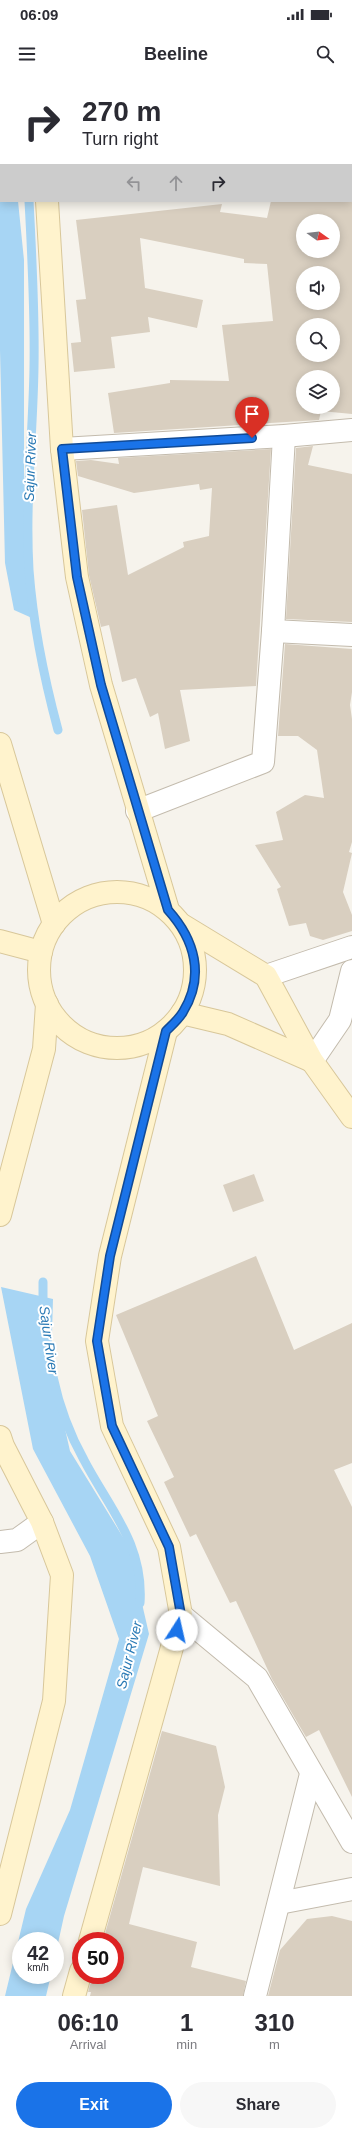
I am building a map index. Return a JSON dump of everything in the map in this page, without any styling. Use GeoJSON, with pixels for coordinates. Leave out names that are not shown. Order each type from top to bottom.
{"type":"FeatureCollection","features":[{"type":"Feature","properties":{"kind":"main road"},"geometry":{"type":"LineString","coordinates":[[46,202],[62,449],[77,577],[101,685],[137,811],[175,917],[192,946],[195,969],[192,992],[182,1013],[166,1031],[146,1043],[123,1048],[100,1046],[78,1038],[60,1023],[47,1004]]}},
{"type":"Feature","properties":{"kind":"main road"},"geometry":{"type":"LineString","coordinates":[[0,744],[54,924]]}},
{"type":"Feature","properties":{"kind":"main road"},"geometry":{"type":"LineString","coordinates":[[0,1214],[44,1049],[47,1004],[40,978],[41,952],[54,924],[72,906],[95,895],[121,891],[146,897],[266,976],[312,1060],[352,1116]]}},
{"type":"Feature","properties":{"kind":"main road"},"geometry":{"type":"LineString","coordinates":[[0,941],[41,952]]}},
{"type":"Feature","properties":{"kind":"main road"},"geometry":{"type":"LineString","coordinates":[[182,1013],[228,1024],[312,1060]]}},
{"type":"Feature","properties":{"kind":"main road"},"geometry":{"type":"LineString","coordinates":[[93,1932],[181,1615],[169,1547],[112,1426],[97,1341],[110,1256],[166,1031]]}},
{"type":"Feature","properties":{"kind":"main road"},"geometry":{"type":"LineString","coordinates":[[0,1437],[2,1446],[42,1522],[62,1575],[54,1701],[0,1914]]}},
{"type":"Feature","properties":{"kind":"main road"},"geometry":{"type":"LineString","coordinates":[[74,1996],[77,1984]]}},
{"type":"Feature","properties":{"kind":"street"},"geometry":{"type":"LineString","coordinates":[[62,449],[284,436],[352,430]]}},
{"type":"Feature","properties":{"kind":"street"},"geometry":{"type":"LineString","coordinates":[[137,811],[263,762],[273,631],[284,436]]}},
{"type":"Feature","properties":{"kind":"street"},"geometry":{"type":"LineString","coordinates":[[273,631],[352,635]]}},
{"type":"Feature","properties":{"kind":"street"},"geometry":{"type":"LineString","coordinates":[[266,976],[352,947]]}},
{"type":"Feature","properties":{"kind":"street"},"geometry":{"type":"LineString","coordinates":[[312,1060],[340,1020],[352,971]]}},
{"type":"Feature","properties":{"kind":"street"},"geometry":{"type":"LineString","coordinates":[[0,1542],[17,1540],[42,1522]]}},
{"type":"Feature","properties":{"kind":"street"},"geometry":{"type":"LineString","coordinates":[[181,1615],[257,1678],[311,1774],[352,1842]]}},
{"type":"Feature","properties":{"kind":"street"},"geometry":{"type":"LineString","coordinates":[[255,1996],[311,1774]]}},
{"type":"Feature","properties":{"kind":"street"},"geometry":{"type":"LineString","coordinates":[[279,1903],[352,1890]]}},
{"type":"Feature","properties":{"kind":"water"},"geometry":{"type":"Polygon","coordinates":[[[0,202],[18,202],[24,260],[24,483],[32,618],[14,610],[5,563],[0,350],[0,202]]]}},
{"type":"Feature","properties":{"kind":"water"},"geometry":{"type":"Polygon","coordinates":[[[1,1287],[53,1299],[51,1367],[70,1451],[129,1547],[149,1634],[60,1932],[20,1932],[26,1909],[70,1810],[119,1639],[90,1556],[33,1449],[1,1287]]]}},
{"type":"Feature","properties":{"kind":"water"},"geometry":{"type":"Polygon","coordinates":[[[12,1967],[12,1984],[49,1984],[46,1996],[5,1996],[12,1967]]]}},
{"type":"Feature","properties":{"kind":"building"},"geometry":{"type":"Polygon","coordinates":[[[271,202],[352,202],[352,414],[340,413],[340,370],[296,370],[296,414],[320,414],[319,420],[114,433],[108,393],[170,383],[170,380],[229,381],[222,325],[273,321],[267,264],[244,263],[244,259],[140,238],[145,288],[203,300],[197,328],[148,317],[150,332],[111,337],[115,368],[74,372],[71,343],[81,342],[76,300],[86,299],[76,220],[222,204],[220,212],[267,218],[271,202]]]}},
{"type":"Feature","properties":{"kind":"building"},"geometry":{"type":"Polygon","coordinates":[[[313,446],[308,465],[352,474],[352,622],[286,619],[296,448],[313,446]]]}},
{"type":"Feature","properties":{"kind":"building"},"geometry":{"type":"Polygon","coordinates":[[[271,449],[256,686],[180,690],[190,741],[165,749],[158,713],[150,717],[136,678],[122,682],[109,625],[101,627],[89,575],[82,510],[117,505],[128,575],[184,547],[183,542],[209,536],[212,488],[200,490],[199,484],[134,493],[78,476],[76,461],[91,460],[119,464],[118,458],[271,449]]]}},
{"type":"Feature","properties":{"kind":"building"},"geometry":{"type":"Polygon","coordinates":[[[285,644],[352,649],[352,692],[350,705],[352,719],[352,842],[349,852],[352,853],[343,892],[352,915],[352,931],[323,940],[310,936],[306,923],[289,926],[277,889],[281,887],[255,845],[283,840],[276,812],[305,795],[324,798],[317,750],[298,736],[278,736],[285,644]]]}},
{"type":"Feature","properties":{"kind":"building"},"geometry":{"type":"Polygon","coordinates":[[[254,1174],[264,1201],[233,1212],[223,1185],[254,1174]]]}},
{"type":"Feature","properties":{"kind":"building"},"geometry":{"type":"Polygon","coordinates":[[[256,1256],[294,1350],[352,1323],[352,1463],[334,1470],[352,1507],[352,1797],[319,1730],[306,1737],[272,1679],[236,1601],[230,1603],[196,1534],[190,1537],[164,1482],[174,1477],[147,1421],[158,1416],[116,1315],[256,1256]]]}},
{"type":"Feature","properties":{"kind":"building"},"geometry":{"type":"Polygon","coordinates":[[[162,1731],[216,1746],[225,1787],[218,1815],[220,1886],[143,1867],[129,1924],[197,1942],[191,1967],[246,1981],[243,1996],[90,1996],[91,1992],[88,1992],[90,1984],[124,1984],[124,1932],[106,1932],[162,1731]]]}},
{"type":"Feature","properties":{"kind":"building"},"geometry":{"type":"Polygon","coordinates":[[[332,1916],[352,1921],[352,1996],[268,1996],[280,1950],[307,1919],[332,1916]]]}},
{"type":"Feature","properties":{"kind":"waterway","name":"Sajur River"},"geometry":{"type":"LineString","coordinates":[[29,202],[34,346],[28,519],[29,570],[33,610],[40,651],[58,730]]}},
{"type":"Feature","properties":{"kind":"waterway","name":"Sajur River"},"geometry":{"type":"LineString","coordinates":[[43,1282],[43,1309]]}},
{"type":"Feature","properties":{"kind":"waterway","name":"Sajur River"},"geometry":{"type":"LineString","coordinates":[[53,1377],[55,1388],[74,1440],[131,1544],[140,1582],[140,1603]]}},
{"type":"Feature","properties":{"kind":"route"},"geometry":{"type":"LineString","coordinates":[[177,1630],[181,1615],[169,1547],[112,1426],[97,1341],[110,1256],[166,1031],[182,1013],[192,992],[195,969],[192,946],[182,925],[168,910],[137,811],[101,685],[77,577],[62,449],[252,438]]}}]}
